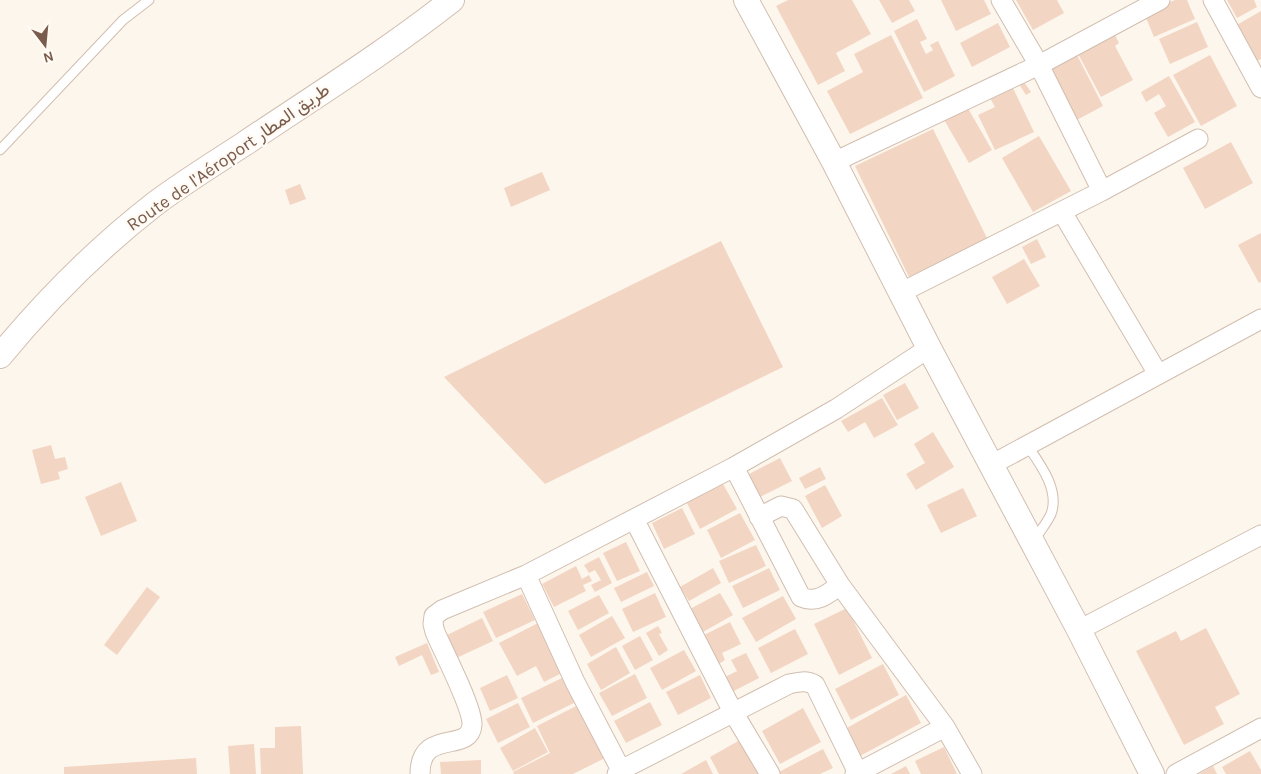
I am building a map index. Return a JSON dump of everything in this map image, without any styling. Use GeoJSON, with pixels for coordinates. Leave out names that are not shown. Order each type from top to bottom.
{"type":"FeatureCollection","features":[{"type":"Feature","properties":{"kind":"street","name":"Route de l'Aéroport طريق المطار"},"geometry":{"type":"LineString","coordinates":[[0,356],[32,317],[71,276],[113,237],[158,202],[345,77],[452,0]]}},
{"type":"Feature","properties":{"kind":"street"},"geometry":{"type":"LineString","coordinates":[[746,0],[834,162],[900,293],[1079,630],[1152,774]]}},
{"type":"Feature","properties":{"kind":"street"},"geometry":{"type":"LineString","coordinates":[[1001,0],[1039,65],[1102,191]]}},
{"type":"Feature","properties":{"kind":"street"},"geometry":{"type":"LineString","coordinates":[[834,162],[1039,65],[1160,0]]}},
{"type":"Feature","properties":{"kind":"street"},"geometry":{"type":"LineString","coordinates":[[1214,0],[1261,88]]}},
{"type":"Feature","properties":{"kind":"street"},"geometry":{"type":"LineString","coordinates":[[900,293],[1062,212],[1198,139]]}},
{"type":"Feature","properties":{"kind":"street"},"geometry":{"type":"LineString","coordinates":[[1062,212],[1158,374]]}},
{"type":"Feature","properties":{"kind":"street"},"geometry":{"type":"LineString","coordinates":[[991,465],[1261,319]]}},
{"type":"Feature","properties":{"kind":"street"},"geometry":{"type":"LineString","coordinates":[[420,774],[422,757],[429,750],[441,743],[465,738],[470,734],[472,726],[469,709],[435,632],[434,616],[442,610],[526,575],[734,467],[836,409],[929,348]]}},
{"type":"Feature","properties":{"kind":"street"},"geometry":{"type":"LineString","coordinates":[[734,467],[800,597],[814,600],[824,596],[840,585]]}},
{"type":"Feature","properties":{"kind":"street"},"geometry":{"type":"LineString","coordinates":[[759,517],[781,506],[793,509],[840,585],[945,728],[972,774]]}},
{"type":"Feature","properties":{"kind":"street"},"geometry":{"type":"LineString","coordinates":[[634,519],[733,712],[770,774]]}},
{"type":"Feature","properties":{"kind":"street"},"geometry":{"type":"LineString","coordinates":[[1079,630],[1261,535]]}},
{"type":"Feature","properties":{"kind":"street"},"geometry":{"type":"LineString","coordinates":[[526,575],[619,772],[733,712],[789,684],[798,682],[815,685],[856,773],[945,728]]}},
{"type":"Feature","properties":{"kind":"street"},"geometry":{"type":"LineString","coordinates":[[1176,774],[1261,728]]}},
{"type":"Feature","properties":{"kind":"lane"},"geometry":{"type":"LineString","coordinates":[[0,150],[123,20],[148,0]]}},
{"type":"Feature","properties":{"kind":"lane"},"geometry":{"type":"LineString","coordinates":[[1028,445],[1040,464],[1053,495],[1051,513],[1033,543]]}},
{"type":"Feature","properties":{"kind":"building"},"geometry":{"type":"Polygon","coordinates":[[[788,0],[852,0],[871,34],[836,53],[845,71],[818,85],[776,6],[788,0]]]}},
{"type":"Feature","properties":{"kind":"building"},"geometry":{"type":"Polygon","coordinates":[[[879,0],[909,0],[915,11],[892,23],[879,0]]]}},
{"type":"Feature","properties":{"kind":"building"},"geometry":{"type":"Polygon","coordinates":[[[941,0],[984,0],[991,14],[956,31],[941,0]]]}},
{"type":"Feature","properties":{"kind":"building"},"geometry":{"type":"Polygon","coordinates":[[[1016,0],[1057,0],[1064,13],[1033,30],[1016,0]]]}},
{"type":"Feature","properties":{"kind":"building"},"geometry":{"type":"Polygon","coordinates":[[[1175,0],[1187,0],[1195,19],[1154,37],[1144,13],[1175,0]]]}},
{"type":"Feature","properties":{"kind":"building"},"geometry":{"type":"Polygon","coordinates":[[[1227,0],[1254,0],[1257,7],[1237,18],[1227,0]]]}},
{"type":"Feature","properties":{"kind":"building"},"geometry":{"type":"Polygon","coordinates":[[[1261,11],[1261,59],[1255,62],[1235,26],[1261,11]]]}},
{"type":"Feature","properties":{"kind":"building"},"geometry":{"type":"Polygon","coordinates":[[[917,19],[927,39],[920,42],[926,54],[933,50],[930,45],[938,41],[955,76],[924,92],[894,31],[917,19]]]}},
{"type":"Feature","properties":{"kind":"building"},"geometry":{"type":"Polygon","coordinates":[[[1197,22],[1208,47],[1170,64],[1159,39],[1197,22]]]}},
{"type":"Feature","properties":{"kind":"building"},"geometry":{"type":"Polygon","coordinates":[[[998,23],[1010,47],[972,67],[960,43],[998,23]]]}},
{"type":"Feature","properties":{"kind":"building"},"geometry":{"type":"Polygon","coordinates":[[[1113,31],[1119,43],[1115,46],[1133,80],[1101,97],[1076,50],[1113,31]]]}},
{"type":"Feature","properties":{"kind":"building"},"geometry":{"type":"Polygon","coordinates":[[[891,35],[923,98],[850,134],[827,91],[863,72],[854,54],[891,35]]]}},
{"type":"Feature","properties":{"kind":"building"},"geometry":{"type":"Polygon","coordinates":[[[1076,53],[1103,106],[1071,123],[1043,70],[1076,53]]]}},
{"type":"Feature","properties":{"kind":"building"},"geometry":{"type":"Polygon","coordinates":[[[1210,55],[1237,106],[1201,126],[1173,75],[1210,55]]]}},
{"type":"Feature","properties":{"kind":"building"},"geometry":{"type":"Polygon","coordinates":[[[1169,76],[1195,122],[1168,137],[1154,113],[1166,106],[1159,94],[1146,102],[1141,92],[1169,76]]]}},
{"type":"Feature","properties":{"kind":"building"},"geometry":{"type":"Polygon","coordinates":[[[1021,78],[1031,92],[1026,95],[1017,81],[1021,78]]]}},
{"type":"Feature","properties":{"kind":"building"},"geometry":{"type":"Polygon","coordinates":[[[1012,86],[1034,132],[995,150],[978,115],[995,107],[989,96],[1012,86]]]}},
{"type":"Feature","properties":{"kind":"building"},"geometry":{"type":"Polygon","coordinates":[[[966,105],[992,150],[969,163],[943,118],[966,105]]]}},
{"type":"Feature","properties":{"kind":"building"},"geometry":{"type":"Polygon","coordinates":[[[933,129],[988,240],[909,277],[855,166],[933,129]]]}},
{"type":"Feature","properties":{"kind":"building"},"geometry":{"type":"Polygon","coordinates":[[[1039,136],[1071,191],[1033,212],[1002,158],[1039,136]]]}},
{"type":"Feature","properties":{"kind":"building"},"geometry":{"type":"Polygon","coordinates":[[[1231,142],[1253,183],[1205,209],[1183,168],[1231,142]]]}},
{"type":"Feature","properties":{"kind":"building"},"geometry":{"type":"Polygon","coordinates":[[[542,172],[550,190],[511,207],[504,188],[542,172]]]}},
{"type":"Feature","properties":{"kind":"building"},"geometry":{"type":"Polygon","coordinates":[[[300,184],[306,199],[290,205],[285,190],[300,184]]]}},
{"type":"Feature","properties":{"kind":"building"},"geometry":{"type":"Polygon","coordinates":[[[1261,233],[1261,282],[1259,283],[1238,245],[1261,233]]]}},
{"type":"Feature","properties":{"kind":"building"},"geometry":{"type":"Polygon","coordinates":[[[1037,239],[1046,257],[1031,264],[1022,247],[1037,239]]]}},
{"type":"Feature","properties":{"kind":"building"},"geometry":{"type":"Polygon","coordinates":[[[721,241],[783,367],[545,484],[444,377],[721,241]]]}},
{"type":"Feature","properties":{"kind":"building"},"geometry":{"type":"Polygon","coordinates":[[[1024,259],[1040,286],[1007,304],[992,277],[1024,259]]]}},
{"type":"Feature","properties":{"kind":"building"},"geometry":{"type":"Polygon","coordinates":[[[905,383],[919,408],[897,420],[883,395],[905,383]]]}},
{"type":"Feature","properties":{"kind":"building"},"geometry":{"type":"Polygon","coordinates":[[[882,398],[898,425],[874,438],[865,422],[848,432],[841,421],[882,398]]]}},
{"type":"Feature","properties":{"kind":"building"},"geometry":{"type":"Polygon","coordinates":[[[933,432],[954,467],[916,490],[906,474],[925,463],[914,444],[933,432]]]}},
{"type":"Feature","properties":{"kind":"building"},"geometry":{"type":"Polygon","coordinates":[[[51,445],[55,459],[65,457],[68,469],[58,472],[60,479],[41,484],[32,450],[51,445]]]}},
{"type":"Feature","properties":{"kind":"building"},"geometry":{"type":"Polygon","coordinates":[[[780,458],[792,481],[760,497],[749,474],[780,458]]]}},
{"type":"Feature","properties":{"kind":"building"},"geometry":{"type":"Polygon","coordinates":[[[820,467],[826,479],[805,489],[799,478],[820,467]]]}},
{"type":"Feature","properties":{"kind":"building"},"geometry":{"type":"Polygon","coordinates":[[[121,482],[137,521],[101,536],[85,497],[121,482]]]}},
{"type":"Feature","properties":{"kind":"building"},"geometry":{"type":"Polygon","coordinates":[[[723,484],[737,509],[700,529],[687,503],[723,484]]]}},
{"type":"Feature","properties":{"kind":"building"},"geometry":{"type":"Polygon","coordinates":[[[825,485],[842,516],[822,528],[805,496],[825,485]]]}},
{"type":"Feature","properties":{"kind":"building"},"geometry":{"type":"Polygon","coordinates":[[[963,488],[977,516],[941,533],[927,505],[963,488]]]}},
{"type":"Feature","properties":{"kind":"building"},"geometry":{"type":"Polygon","coordinates":[[[682,508],[695,534],[664,549],[652,523],[682,508]]]}},
{"type":"Feature","properties":{"kind":"building"},"geometry":{"type":"Polygon","coordinates":[[[740,513],[755,540],[721,558],[707,530],[740,513]]]}},
{"type":"Feature","properties":{"kind":"building"},"geometry":{"type":"Polygon","coordinates":[[[626,542],[640,571],[617,581],[603,553],[626,542]]]}},
{"type":"Feature","properties":{"kind":"building"},"geometry":{"type":"Polygon","coordinates":[[[756,545],[766,566],[729,583],[719,561],[756,545]]]}},
{"type":"Feature","properties":{"kind":"building"},"geometry":{"type":"Polygon","coordinates":[[[599,557],[612,583],[595,592],[591,585],[601,580],[595,570],[589,573],[584,565],[599,557]]]}},
{"type":"Feature","properties":{"kind":"building"},"geometry":{"type":"Polygon","coordinates":[[[576,566],[582,579],[589,575],[592,581],[583,585],[586,591],[554,607],[542,584],[576,566]]]}},
{"type":"Feature","properties":{"kind":"building"},"geometry":{"type":"Polygon","coordinates":[[[713,568],[721,583],[689,601],[680,587],[713,568]]]}},
{"type":"Feature","properties":{"kind":"building"},"geometry":{"type":"Polygon","coordinates":[[[769,568],[780,590],[743,608],[732,586],[769,568]]]}},
{"type":"Feature","properties":{"kind":"building"},"geometry":{"type":"Polygon","coordinates":[[[647,572],[654,586],[621,602],[614,588],[647,572]]]}},
{"type":"Feature","properties":{"kind":"building"},"geometry":{"type":"Polygon","coordinates":[[[147,587],[160,597],[117,655],[104,645],[147,587]]]}},
{"type":"Feature","properties":{"kind":"building"},"geometry":{"type":"Polygon","coordinates":[[[655,593],[666,617],[633,632],[622,609],[655,593]]]}},
{"type":"Feature","properties":{"kind":"building"},"geometry":{"type":"Polygon","coordinates":[[[720,593],[733,615],[703,632],[690,609],[720,593]]]}},
{"type":"Feature","properties":{"kind":"building"},"geometry":{"type":"Polygon","coordinates":[[[522,594],[535,620],[496,638],[483,612],[522,594]]]}},
{"type":"Feature","properties":{"kind":"building"},"geometry":{"type":"Polygon","coordinates":[[[599,595],[609,613],[578,630],[568,611],[599,595]]]}},
{"type":"Feature","properties":{"kind":"building"},"geometry":{"type":"Polygon","coordinates":[[[783,596],[796,619],[756,642],[742,618],[783,596]]]}},
{"type":"Feature","properties":{"kind":"building"},"geometry":{"type":"Polygon","coordinates":[[[847,608],[872,658],[839,675],[814,624],[847,608]]]}},
{"type":"Feature","properties":{"kind":"building"},"geometry":{"type":"Polygon","coordinates":[[[612,616],[625,638],[591,657],[579,635],[612,616]]]}},
{"type":"Feature","properties":{"kind":"building"},"geometry":{"type":"Polygon","coordinates":[[[482,618],[493,641],[452,660],[441,638],[482,618]]]}},
{"type":"Feature","properties":{"kind":"building"},"geometry":{"type":"Polygon","coordinates":[[[730,622],[741,644],[722,653],[725,660],[719,664],[704,635],[730,622]]]}},
{"type":"Feature","properties":{"kind":"building"},"geometry":{"type":"Polygon","coordinates":[[[538,623],[564,672],[544,682],[536,666],[517,676],[499,643],[538,623]]]}},
{"type":"Feature","properties":{"kind":"building"},"geometry":{"type":"Polygon","coordinates":[[[658,626],[662,633],[659,634],[668,650],[659,656],[646,633],[658,626]]]}},
{"type":"Feature","properties":{"kind":"building"},"geometry":{"type":"Polygon","coordinates":[[[1206,628],[1240,694],[1215,707],[1224,724],[1184,745],[1136,651],[1176,631],[1181,641],[1206,628]]]}},
{"type":"Feature","properties":{"kind":"building"},"geometry":{"type":"Polygon","coordinates":[[[795,629],[808,654],[771,673],[758,648],[795,629]]]}},
{"type":"Feature","properties":{"kind":"building"},"geometry":{"type":"Polygon","coordinates":[[[640,636],[653,660],[635,670],[622,646],[640,636]]]}},
{"type":"Feature","properties":{"kind":"building"},"geometry":{"type":"Polygon","coordinates":[[[427,643],[439,672],[431,675],[422,655],[399,666],[395,657],[427,643]]]}},
{"type":"Feature","properties":{"kind":"building"},"geometry":{"type":"Polygon","coordinates":[[[616,647],[630,673],[601,690],[587,664],[616,647]]]}},
{"type":"Feature","properties":{"kind":"building"},"geometry":{"type":"Polygon","coordinates":[[[684,650],[696,671],[662,690],[650,668],[684,650]]]}},
{"type":"Feature","properties":{"kind":"building"},"geometry":{"type":"Polygon","coordinates":[[[746,653],[759,678],[732,692],[725,677],[737,671],[731,660],[746,653]]]}},
{"type":"Feature","properties":{"kind":"building"},"geometry":{"type":"Polygon","coordinates":[[[883,664],[899,695],[851,720],[835,689],[883,664]]]}},
{"type":"Feature","properties":{"kind":"building"},"geometry":{"type":"Polygon","coordinates":[[[635,674],[647,698],[612,716],[599,693],[635,674]]]}},
{"type":"Feature","properties":{"kind":"building"},"geometry":{"type":"Polygon","coordinates":[[[507,675],[518,698],[490,711],[480,688],[507,675]]]}},
{"type":"Feature","properties":{"kind":"building"},"geometry":{"type":"Polygon","coordinates":[[[700,675],[711,698],[678,715],[666,692],[700,675]]]}},
{"type":"Feature","properties":{"kind":"building"},"geometry":{"type":"Polygon","coordinates":[[[564,677],[576,702],[533,723],[521,698],[564,677]]]}},
{"type":"Feature","properties":{"kind":"building"},"geometry":{"type":"Polygon","coordinates":[[[906,695],[921,723],[860,756],[845,729],[906,695]]]}},
{"type":"Feature","properties":{"kind":"building"},"geometry":{"type":"Polygon","coordinates":[[[650,702],[662,725],[626,743],[614,721],[650,702]]]}},
{"type":"Feature","properties":{"kind":"building"},"geometry":{"type":"Polygon","coordinates":[[[518,703],[530,727],[498,743],[486,719],[518,703]]]}},
{"type":"Feature","properties":{"kind":"building"},"geometry":{"type":"Polygon","coordinates":[[[582,703],[609,756],[573,774],[514,774],[513,772],[550,753],[537,726],[582,703]]]}},
{"type":"Feature","properties":{"kind":"building"},"geometry":{"type":"Polygon","coordinates":[[[803,708],[821,742],[780,764],[762,731],[803,708]]]}},
{"type":"Feature","properties":{"kind":"building"},"geometry":{"type":"Polygon","coordinates":[[[301,726],[303,774],[261,774],[260,748],[275,748],[275,727],[301,726]]]}},
{"type":"Feature","properties":{"kind":"building"},"geometry":{"type":"Polygon","coordinates":[[[535,728],[548,752],[513,771],[500,748],[535,728]]]}},
{"type":"Feature","properties":{"kind":"building"},"geometry":{"type":"Polygon","coordinates":[[[740,740],[759,774],[719,774],[710,757],[740,740]]]}},
{"type":"Feature","properties":{"kind":"building"},"geometry":{"type":"Polygon","coordinates":[[[254,744],[256,774],[230,774],[228,746],[254,744]]]}},
{"type":"Feature","properties":{"kind":"building"},"geometry":{"type":"Polygon","coordinates":[[[944,747],[957,774],[921,774],[915,761],[944,747]]]}},
{"type":"Feature","properties":{"kind":"building"},"geometry":{"type":"Polygon","coordinates":[[[823,749],[833,768],[820,774],[775,774],[823,749]]]}},
{"type":"Feature","properties":{"kind":"building"},"geometry":{"type":"Polygon","coordinates":[[[1250,751],[1261,770],[1261,774],[1226,774],[1222,767],[1250,751]]]}},
{"type":"Feature","properties":{"kind":"building"},"geometry":{"type":"Polygon","coordinates":[[[196,758],[197,774],[64,774],[64,767],[196,758]]]}},
{"type":"Feature","properties":{"kind":"building"},"geometry":{"type":"Polygon","coordinates":[[[481,760],[481,774],[441,774],[440,762],[481,760]]]}},
{"type":"Feature","properties":{"kind":"building"},"geometry":{"type":"Polygon","coordinates":[[[706,760],[713,774],[681,774],[706,760]]]}},
{"type":"Feature","properties":{"kind":"building"},"geometry":{"type":"Polygon","coordinates":[[[906,766],[910,774],[891,774],[906,766]]]}},
{"type":"Feature","properties":{"kind":"building"},"geometry":{"type":"Polygon","coordinates":[[[1213,766],[1217,774],[1199,774],[1213,766]]]}}]}
